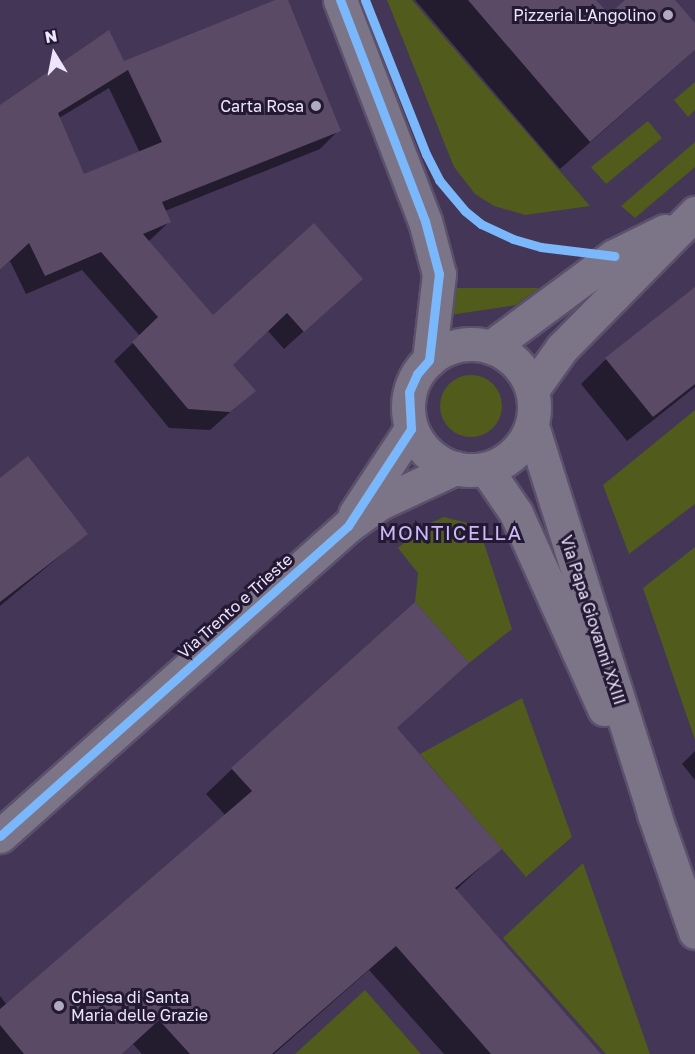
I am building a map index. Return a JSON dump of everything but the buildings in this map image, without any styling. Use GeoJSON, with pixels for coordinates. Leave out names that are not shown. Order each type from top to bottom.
{"type":"FeatureCollection","features":[{"type":"Feature","properties":{"kind":"street"},"geometry":{"type":"LineString","coordinates":[[340,0],[426,221],[439,274],[429,360]]}},
{"type":"Feature","properties":{"kind":"street"},"geometry":{"type":"LineString","coordinates":[[491,347],[614,256],[692,216]]}},
{"type":"Feature","properties":{"kind":"street"},"geometry":{"type":"LineString","coordinates":[[532,390],[562,348],[692,216]]}},
{"type":"Feature","properties":{"kind":"street"},"geometry":{"type":"LineString","coordinates":[[470,469],[428,453],[411,429],[410,392],[417,374],[429,360],[460,345],[491,347],[509,357],[524,372],[532,390],[532,426]]}},
{"type":"Feature","properties":{"kind":"street","name":"Via Trento e Trieste"},"geometry":{"type":"LineString","coordinates":[[0,836],[348,526],[380,503],[470,469],[506,460],[522,445],[532,426]]}},
{"type":"Feature","properties":{"kind":"street","name":"Via Papa Giovanni XXIII"},"geometry":{"type":"LineString","coordinates":[[532,426],[654,814],[695,932]]}},
{"type":"Feature","properties":{"kind":"street","name":"Via Trento e Trieste"},"geometry":{"type":"LineString","coordinates":[[348,526],[411,429]]}},
{"type":"Feature","properties":{"kind":"street","name":"Via Papa Giovanni XXIII"},"geometry":{"type":"LineString","coordinates":[[470,469],[519,520],[654,814]]}},
{"type":"Feature","properties":{"kind":"green space"},"geometry":{"type":"Polygon","coordinates":[[[387,0],[412,0],[590,206],[525,215],[494,206],[475,194],[454,167],[387,0]]]}},
{"type":"Feature","properties":{"kind":"green space"},"geometry":{"type":"Polygon","coordinates":[[[695,82],[695,110],[688,117],[674,100],[695,82]]]}},
{"type":"Feature","properties":{"kind":"green space"},"geometry":{"type":"Polygon","coordinates":[[[648,121],[662,138],[606,184],[591,167],[648,121]]]}},
{"type":"Feature","properties":{"kind":"green space"},"geometry":{"type":"Polygon","coordinates":[[[695,142],[695,167],[635,218],[621,206],[695,142]]]}},
{"type":"Feature","properties":{"kind":"green space"},"geometry":{"type":"Polygon","coordinates":[[[456,288],[539,288],[516,305],[450,315],[456,288]]]}},
{"type":"Feature","properties":{"kind":"green space"},"geometry":{"type":"Polygon","coordinates":[[[471,375],[488,380],[493,384],[497,389],[502,406],[497,423],[493,428],[488,432],[471,437],[454,432],[449,428],[445,423],[440,406],[445,389],[449,384],[454,380],[471,375]]]}},
{"type":"Feature","properties":{"kind":"green space"},"geometry":{"type":"Polygon","coordinates":[[[695,410],[695,504],[629,554],[603,485],[695,410]]]}},
{"type":"Feature","properties":{"kind":"green space"},"geometry":{"type":"Polygon","coordinates":[[[444,517],[471,524],[482,537],[512,629],[469,663],[415,602],[418,573],[398,548],[421,527],[444,517]]]}},
{"type":"Feature","properties":{"kind":"green space"},"geometry":{"type":"Polygon","coordinates":[[[695,547],[695,740],[643,588],[695,547]]]}},
{"type":"Feature","properties":{"kind":"green space"},"geometry":{"type":"Polygon","coordinates":[[[522,698],[572,837],[526,877],[420,754],[522,698]]]}},
{"type":"Feature","properties":{"kind":"green space"},"geometry":{"type":"Polygon","coordinates":[[[583,863],[650,1054],[606,1054],[503,938],[583,863]]]}},
{"type":"Feature","properties":{"kind":"green space"},"geometry":{"type":"Polygon","coordinates":[[[365,990],[421,1054],[295,1054],[365,990]]]}},
{"type":"Feature","properties":{"kind":"cycle path"},"geometry":{"type":"LineString","coordinates":[[0,836],[348,526],[411,429],[409,392],[417,374],[429,360],[439,274],[425,221],[340,0]]}},
{"type":"Feature","properties":{"kind":"cycle path"},"geometry":{"type":"LineString","coordinates":[[365,0],[426,154],[439,180],[465,211],[481,224],[513,239],[541,247],[614,256]]}},
{"type":"Feature","properties":{"kind":"place","name":"Pizzeria L'Angolino"},"geometry":{"type":"Point","coordinates":[668,15]}},
{"type":"Feature","properties":{"kind":"place","name":"Carta Rosa"},"geometry":{"type":"Point","coordinates":[316,106]}},
{"type":"Feature","properties":{"kind":"place","name":"Chiesa di Santa Maria delle Grazie"},"geometry":{"type":"Point","coordinates":[59,1006]}},
{"type":"Feature","properties":{"kind":"district","name":"MONTICELLA"},"geometry":{"type":"Point","coordinates":[451,532]}}]}
